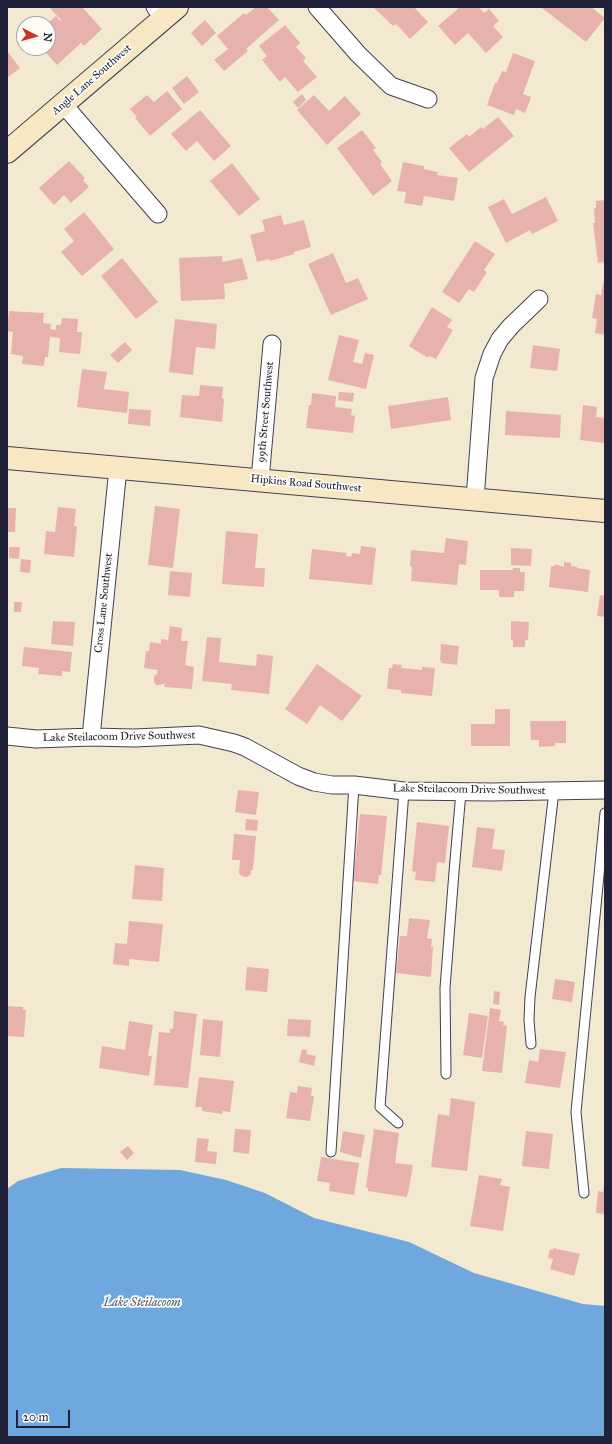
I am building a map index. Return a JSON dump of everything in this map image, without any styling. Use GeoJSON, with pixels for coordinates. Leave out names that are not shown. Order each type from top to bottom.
{"type":"FeatureCollection","features":[{"type":"Feature","properties":{"kind":"street"},"geometry":{"type":"LineString","coordinates":[[317,7],[358,54],[391,86],[428,99]]}},
{"type":"Feature","properties":{"kind":"street","name":"Angle Lane Southwest"},"geometry":{"type":"LineString","coordinates":[[7,152],[64,104],[165,11]]}},
{"type":"Feature","properties":{"kind":"street"},"geometry":{"type":"LineString","coordinates":[[64,104],[158,214]]}},
{"type":"Feature","properties":{"kind":"street"},"geometry":{"type":"LineString","coordinates":[[475,499],[484,378],[492,354],[500,339],[539,299]]}},
{"type":"Feature","properties":{"kind":"street","name":"99th Street Southwest"},"geometry":{"type":"LineString","coordinates":[[260,480],[272,344]]}},
{"type":"Feature","properties":{"kind":"street","name":"Hipkins Road Southwest"},"geometry":{"type":"LineString","coordinates":[[7,458],[605,510]]}},
{"type":"Feature","properties":{"kind":"street","name":"Cross Lane Southwest"},"geometry":{"type":"LineString","coordinates":[[91,737],[118,468]]}},
{"type":"Feature","properties":{"kind":"street","name":"Lake Steilacoom Drive Southwest"},"geometry":{"type":"LineString","coordinates":[[7,736],[36,739],[91,737],[135,738],[199,735],[245,747],[298,776],[314,782],[332,785],[354,785],[404,792],[605,790]]}},
{"type":"Feature","properties":{"kind":"lane"},"geometry":{"type":"LineString","coordinates":[[331,1152],[354,785]]}},
{"type":"Feature","properties":{"kind":"lane"},"geometry":{"type":"LineString","coordinates":[[532,1044],[529,1020],[530,997],[554,791]]}},
{"type":"Feature","properties":{"kind":"lane"},"geometry":{"type":"LineString","coordinates":[[398,1123],[380,1107],[404,792]]}},
{"type":"Feature","properties":{"kind":"lane"},"geometry":{"type":"LineString","coordinates":[[446,1074],[445,988],[461,792]]}},
{"type":"Feature","properties":{"kind":"lane"},"geometry":{"type":"LineString","coordinates":[[584,1193],[576,1112],[605,813]]}},
{"type":"Feature","properties":{"kind":"water","name":"Lake Steilacoom"},"geometry":{"type":"Polygon","coordinates":[[[61,1168],[180,1170],[226,1180],[265,1193],[314,1218],[409,1242],[474,1273],[583,1304],[605,1306],[605,1437],[7,1437],[7,1189],[18,1181],[61,1168]]]}},
{"type":"Feature","properties":{"kind":"building"},"geometry":{"type":"Polygon","coordinates":[[[49,7],[82,7],[102,29],[84,46],[81,43],[57,65],[49,56],[56,56],[56,16],[60,21],[61,20],[49,7]]]}},
{"type":"Feature","properties":{"kind":"building"},"geometry":{"type":"Polygon","coordinates":[[[256,7],[267,7],[279,20],[246,49],[248,51],[224,71],[214,60],[228,49],[217,36],[244,13],[246,15],[256,7]]]}},
{"type":"Feature","properties":{"kind":"building"},"geometry":{"type":"Polygon","coordinates":[[[373,7],[414,7],[428,22],[410,39],[396,24],[393,26],[373,7]]]}},
{"type":"Feature","properties":{"kind":"building"},"geometry":{"type":"Polygon","coordinates":[[[460,7],[479,7],[484,13],[489,9],[499,21],[493,26],[503,37],[486,53],[468,33],[455,45],[438,26],[460,7]]]}},
{"type":"Feature","properties":{"kind":"building"},"geometry":{"type":"Polygon","coordinates":[[[591,7],[605,18],[586,42],[542,8],[591,7]]]}},
{"type":"Feature","properties":{"kind":"building"},"geometry":{"type":"Polygon","coordinates":[[[205,20],[216,33],[202,46],[191,33],[205,20]]]}},
{"type":"Feature","properties":{"kind":"building"},"geometry":{"type":"Polygon","coordinates":[[[285,25],[300,43],[296,47],[306,58],[303,61],[317,77],[298,92],[285,77],[280,82],[262,60],[267,56],[259,46],[285,25]]]}},
{"type":"Feature","properties":{"kind":"building"},"geometry":{"type":"Polygon","coordinates":[[[7,51],[20,68],[7,78],[7,51]]]}},
{"type":"Feature","properties":{"kind":"building"},"geometry":{"type":"Polygon","coordinates":[[[513,53],[535,61],[523,94],[531,97],[525,113],[516,109],[514,115],[487,105],[495,83],[497,83],[502,71],[506,72],[513,53]]]}},
{"type":"Feature","properties":{"kind":"building"},"geometry":{"type":"Polygon","coordinates":[[[187,76],[199,92],[184,104],[172,88],[187,76]]]}},
{"type":"Feature","properties":{"kind":"building"},"geometry":{"type":"Polygon","coordinates":[[[167,91],[182,109],[150,136],[135,118],[137,117],[130,109],[147,95],[154,102],[167,91]]]}},
{"type":"Feature","properties":{"kind":"building"},"geometry":{"type":"Polygon","coordinates":[[[302,94],[306,100],[298,108],[293,102],[302,94]]]}},
{"type":"Feature","properties":{"kind":"building"},"geometry":{"type":"Polygon","coordinates":[[[314,95],[329,111],[345,96],[361,114],[327,145],[297,110],[314,95]]]}},
{"type":"Feature","properties":{"kind":"building"},"geometry":{"type":"Polygon","coordinates":[[[200,110],[231,146],[214,161],[197,141],[186,151],[171,134],[200,110]]]}},
{"type":"Feature","properties":{"kind":"building"},"geometry":{"type":"Polygon","coordinates":[[[498,117],[514,136],[469,172],[449,148],[467,134],[469,137],[481,127],[483,129],[498,117]]]}},
{"type":"Feature","properties":{"kind":"building"},"geometry":{"type":"Polygon","coordinates":[[[362,130],[376,148],[373,150],[382,162],[380,164],[392,181],[373,196],[337,148],[362,130]]]}},
{"type":"Feature","properties":{"kind":"building"},"geometry":{"type":"Polygon","coordinates":[[[69,161],[85,178],[83,180],[89,187],[71,203],[64,195],[54,205],[39,188],[69,161]]]}},
{"type":"Feature","properties":{"kind":"building"},"geometry":{"type":"Polygon","coordinates":[[[403,162],[424,166],[424,169],[438,172],[437,175],[458,178],[454,201],[424,196],[422,206],[404,203],[406,192],[397,191],[403,162]]]}},
{"type":"Feature","properties":{"kind":"building"},"geometry":{"type":"Polygon","coordinates":[[[232,163],[260,199],[239,216],[210,181],[232,163]]]}},
{"type":"Feature","properties":{"kind":"building"},"geometry":{"type":"Polygon","coordinates":[[[546,197],[558,221],[532,234],[530,230],[506,243],[488,207],[504,199],[512,214],[546,197]]]}},
{"type":"Feature","properties":{"kind":"building"},"geometry":{"type":"Polygon","coordinates":[[[605,200],[605,262],[598,263],[593,223],[595,223],[594,209],[596,208],[596,201],[605,200]]]}},
{"type":"Feature","properties":{"kind":"building"},"geometry":{"type":"Polygon","coordinates":[[[84,212],[114,249],[82,276],[61,252],[74,241],[64,229],[84,212]]]}},
{"type":"Feature","properties":{"kind":"building"},"geometry":{"type":"Polygon","coordinates":[[[281,215],[284,225],[304,220],[311,247],[270,261],[269,259],[257,262],[250,235],[265,231],[262,220],[281,215]]]}},
{"type":"Feature","properties":{"kind":"building"},"geometry":{"type":"Polygon","coordinates":[[[475,241],[495,254],[484,270],[487,272],[474,292],[469,289],[459,303],[442,292],[475,241]]]}},
{"type":"Feature","properties":{"kind":"building"},"geometry":{"type":"Polygon","coordinates":[[[333,253],[346,283],[358,278],[368,299],[331,315],[308,264],[333,253]]]}},
{"type":"Feature","properties":{"kind":"building"},"geometry":{"type":"Polygon","coordinates":[[[222,256],[222,262],[242,258],[248,279],[224,284],[225,299],[181,301],[179,258],[222,256]]]}},
{"type":"Feature","properties":{"kind":"building"},"geometry":{"type":"Polygon","coordinates":[[[122,258],[158,302],[136,319],[101,276],[122,258]]]}},
{"type":"Feature","properties":{"kind":"building"},"geometry":{"type":"Polygon","coordinates":[[[603,283],[605,283],[605,335],[595,333],[597,319],[592,318],[596,294],[601,295],[603,283]]]}},
{"type":"Feature","properties":{"kind":"building"},"geometry":{"type":"Polygon","coordinates":[[[432,307],[452,320],[447,327],[453,330],[436,359],[429,356],[428,358],[409,346],[432,307]]]}},
{"type":"Feature","properties":{"kind":"building"},"geometry":{"type":"Polygon","coordinates":[[[9,311],[44,313],[43,323],[51,324],[50,329],[56,330],[56,325],[61,325],[62,318],[78,319],[77,332],[82,332],[80,354],[59,352],[60,338],[50,337],[48,357],[45,357],[44,366],[22,364],[23,356],[11,354],[13,332],[7,331],[9,311]]]}},
{"type":"Feature","properties":{"kind":"building"},"geometry":{"type":"Polygon","coordinates":[[[175,319],[217,324],[215,349],[196,347],[193,375],[169,372],[175,319]]]}},
{"type":"Feature","properties":{"kind":"building"},"geometry":{"type":"Polygon","coordinates":[[[339,335],[359,340],[353,362],[362,364],[365,353],[374,355],[366,389],[328,380],[339,335]]]}},
{"type":"Feature","properties":{"kind":"building"},"geometry":{"type":"Polygon","coordinates":[[[125,342],[132,350],[118,363],[110,355],[125,342]]]}},
{"type":"Feature","properties":{"kind":"building"},"geometry":{"type":"Polygon","coordinates":[[[533,345],[560,349],[557,371],[530,368],[533,345]]]}},
{"type":"Feature","properties":{"kind":"building"},"geometry":{"type":"Polygon","coordinates":[[[82,369],[107,372],[104,389],[129,392],[127,413],[77,407],[82,369]]]}},
{"type":"Feature","properties":{"kind":"building"},"geometry":{"type":"Polygon","coordinates":[[[200,385],[223,387],[222,398],[224,399],[222,422],[180,417],[182,395],[199,396],[200,385]]]}},
{"type":"Feature","properties":{"kind":"building"},"geometry":{"type":"Polygon","coordinates":[[[339,392],[354,393],[353,402],[338,400],[339,392]]]}},
{"type":"Feature","properties":{"kind":"building"},"geometry":{"type":"Polygon","coordinates":[[[312,393],[336,396],[335,407],[352,409],[351,415],[355,416],[353,433],[306,428],[312,393]]]}},
{"type":"Feature","properties":{"kind":"building"},"geometry":{"type":"Polygon","coordinates":[[[448,397],[451,420],[391,429],[388,406],[448,397]]]}},
{"type":"Feature","properties":{"kind":"building"},"geometry":{"type":"Polygon","coordinates":[[[583,405],[597,407],[596,417],[605,418],[605,443],[580,440],[583,405]]]}},
{"type":"Feature","properties":{"kind":"building"},"geometry":{"type":"Polygon","coordinates":[[[129,409],[151,410],[150,426],[128,424],[129,409]]]}},
{"type":"Feature","properties":{"kind":"building"},"geometry":{"type":"Polygon","coordinates":[[[506,411],[561,415],[560,438],[505,435],[506,411]]]}},
{"type":"Feature","properties":{"kind":"building"},"geometry":{"type":"Polygon","coordinates":[[[155,506],[180,509],[173,568],[148,565],[155,506]]]}},
{"type":"Feature","properties":{"kind":"building"},"geometry":{"type":"Polygon","coordinates":[[[58,507],[76,509],[74,526],[77,526],[74,557],[44,554],[46,531],[55,532],[58,507]]]}},
{"type":"Feature","properties":{"kind":"building"},"geometry":{"type":"Polygon","coordinates":[[[7,508],[16,508],[15,532],[7,532],[7,508]]]}},
{"type":"Feature","properties":{"kind":"building"},"geometry":{"type":"Polygon","coordinates":[[[226,531],[258,534],[255,568],[265,568],[264,587],[222,584],[226,531]]]}},
{"type":"Feature","properties":{"kind":"building"},"geometry":{"type":"Polygon","coordinates":[[[446,538],[468,541],[466,565],[459,564],[457,585],[411,581],[411,550],[444,553],[446,538]]]}},
{"type":"Feature","properties":{"kind":"building"},"geometry":{"type":"Polygon","coordinates":[[[361,546],[376,548],[372,585],[309,579],[312,549],[347,553],[346,556],[351,557],[352,553],[360,554],[361,546]]]}},
{"type":"Feature","properties":{"kind":"building"},"geometry":{"type":"Polygon","coordinates":[[[9,547],[20,547],[19,559],[9,558],[9,547]]]}},
{"type":"Feature","properties":{"kind":"building"},"geometry":{"type":"Polygon","coordinates":[[[511,548],[532,549],[531,566],[511,565],[511,548]]]}},
{"type":"Feature","properties":{"kind":"building"},"geometry":{"type":"Polygon","coordinates":[[[21,559],[31,560],[30,573],[20,572],[21,559]]]}},
{"type":"Feature","properties":{"kind":"building"},"geometry":{"type":"Polygon","coordinates":[[[564,562],[571,563],[571,566],[577,568],[590,570],[588,592],[549,587],[551,566],[555,566],[555,564],[564,567],[564,562]]]}},
{"type":"Feature","properties":{"kind":"building"},"geometry":{"type":"Polygon","coordinates":[[[513,568],[520,568],[520,572],[525,572],[524,591],[514,591],[514,597],[499,597],[499,590],[480,590],[480,570],[513,570],[513,568]]]}},
{"type":"Feature","properties":{"kind":"building"},"geometry":{"type":"Polygon","coordinates":[[[170,571],[192,573],[190,597],[168,595],[170,571]]]}},
{"type":"Feature","properties":{"kind":"building"},"geometry":{"type":"Polygon","coordinates":[[[600,595],[605,596],[605,617],[597,616],[600,595]]]}},
{"type":"Feature","properties":{"kind":"building"},"geometry":{"type":"Polygon","coordinates":[[[14,602],[22,602],[21,612],[14,612],[14,602]]]}},
{"type":"Feature","properties":{"kind":"building"},"geometry":{"type":"Polygon","coordinates":[[[53,621],[75,622],[73,646],[51,644],[53,621]]]}},
{"type":"Feature","properties":{"kind":"building"},"geometry":{"type":"Polygon","coordinates":[[[511,621],[529,622],[528,640],[525,640],[525,647],[513,647],[513,640],[511,640],[511,621]]]}},
{"type":"Feature","properties":{"kind":"building"},"geometry":{"type":"Polygon","coordinates":[[[170,626],[182,628],[181,641],[188,641],[185,665],[194,667],[192,689],[164,687],[165,683],[156,685],[154,682],[154,676],[157,674],[158,670],[144,668],[146,651],[149,651],[150,642],[161,644],[161,639],[168,640],[170,626]]]}},
{"type":"Feature","properties":{"kind":"building"},"geometry":{"type":"Polygon","coordinates":[[[207,637],[221,638],[219,662],[256,666],[257,654],[273,656],[269,694],[231,690],[232,684],[202,681],[207,637]]]}},
{"type":"Feature","properties":{"kind":"building"},"geometry":{"type":"Polygon","coordinates":[[[441,644],[459,646],[457,665],[441,663],[441,644]]]}},
{"type":"Feature","properties":{"kind":"building"},"geometry":{"type":"Polygon","coordinates":[[[24,647],[72,652],[70,672],[62,671],[62,676],[38,674],[39,668],[22,666],[24,647]]]}},
{"type":"Feature","properties":{"kind":"building"},"geometry":{"type":"Polygon","coordinates":[[[317,664],[362,696],[342,721],[320,705],[307,724],[285,709],[317,664]]]}},
{"type":"Feature","properties":{"kind":"building"},"geometry":{"type":"Polygon","coordinates":[[[393,664],[402,665],[401,668],[422,670],[422,667],[435,668],[432,696],[401,693],[401,690],[387,689],[389,668],[392,668],[393,664]]]}},
{"type":"Feature","properties":{"kind":"building"},"geometry":{"type":"Polygon","coordinates":[[[495,709],[510,709],[510,746],[471,746],[471,724],[495,724],[495,709]]]}},
{"type":"Feature","properties":{"kind":"building"},"geometry":{"type":"Polygon","coordinates":[[[530,721],[566,721],[566,743],[555,743],[555,746],[539,747],[539,740],[531,740],[530,721]]]}},
{"type":"Feature","properties":{"kind":"building"},"geometry":{"type":"Polygon","coordinates":[[[238,790],[259,792],[256,815],[235,812],[238,790]]]}},
{"type":"Feature","properties":{"kind":"building"},"geometry":{"type":"Polygon","coordinates":[[[360,814],[387,816],[381,875],[379,875],[378,884],[353,881],[360,814]]]}},
{"type":"Feature","properties":{"kind":"building"},"geometry":{"type":"Polygon","coordinates":[[[246,819],[258,820],[257,831],[245,830],[246,819]]]}},
{"type":"Feature","properties":{"kind":"building"},"geometry":{"type":"Polygon","coordinates":[[[417,822],[449,826],[445,863],[437,862],[435,882],[415,880],[416,872],[412,871],[417,822]]]}},
{"type":"Feature","properties":{"kind":"building"},"geometry":{"type":"Polygon","coordinates":[[[477,827],[495,829],[492,849],[505,850],[502,871],[472,867],[477,827]]]}},
{"type":"Feature","properties":{"kind":"building"},"geometry":{"type":"Polygon","coordinates":[[[234,834],[256,836],[253,870],[251,870],[251,874],[247,877],[239,874],[240,860],[232,860],[234,834]]]}},
{"type":"Feature","properties":{"kind":"building"},"geometry":{"type":"Polygon","coordinates":[[[135,865],[164,868],[162,901],[132,899],[135,865]]]}},
{"type":"Feature","properties":{"kind":"building"},"geometry":{"type":"Polygon","coordinates":[[[409,918],[430,920],[427,938],[432,939],[431,947],[433,947],[431,977],[396,973],[400,936],[407,936],[409,918]]]}},
{"type":"Feature","properties":{"kind":"building"},"geometry":{"type":"Polygon","coordinates":[[[129,921],[163,924],[159,962],[129,959],[129,966],[113,964],[115,943],[127,944],[129,921]]]}},
{"type":"Feature","properties":{"kind":"building"},"geometry":{"type":"Polygon","coordinates":[[[247,967],[269,969],[267,992],[245,990],[247,967]]]}},
{"type":"Feature","properties":{"kind":"building"},"geometry":{"type":"Polygon","coordinates":[[[555,979],[575,982],[572,1002],[552,999],[555,979]]]}},
{"type":"Feature","properties":{"kind":"building"},"geometry":{"type":"Polygon","coordinates":[[[494,991],[500,992],[499,1005],[493,1004],[494,991]]]}},
{"type":"Feature","properties":{"kind":"building"},"geometry":{"type":"Polygon","coordinates":[[[7,1006],[23,1007],[23,1010],[26,1010],[24,1037],[7,1036],[7,1006]]]}},
{"type":"Feature","properties":{"kind":"building"},"geometry":{"type":"Polygon","coordinates":[[[490,1008],[501,1010],[499,1021],[504,1022],[503,1025],[507,1026],[502,1073],[482,1071],[490,1008]]]}},
{"type":"Feature","properties":{"kind":"building"},"geometry":{"type":"Polygon","coordinates":[[[174,1011],[197,1014],[188,1088],[154,1085],[159,1032],[170,1033],[170,1029],[173,1029],[174,1011]]]}},
{"type":"Feature","properties":{"kind":"building"},"geometry":{"type":"Polygon","coordinates":[[[469,1013],[488,1016],[482,1058],[463,1055],[469,1013]]]}},
{"type":"Feature","properties":{"kind":"building"},"geometry":{"type":"Polygon","coordinates":[[[203,1019],[223,1021],[220,1057],[200,1055],[203,1019]]]}},
{"type":"Feature","properties":{"kind":"building"},"geometry":{"type":"Polygon","coordinates":[[[288,1019],[311,1020],[310,1037],[287,1036],[288,1019]]]}},
{"type":"Feature","properties":{"kind":"building"},"geometry":{"type":"Polygon","coordinates":[[[129,1021],[153,1025],[148,1056],[152,1056],[149,1076],[99,1068],[102,1046],[125,1050],[129,1021]]]}},
{"type":"Feature","properties":{"kind":"building"},"geometry":{"type":"Polygon","coordinates":[[[302,1049],[307,1050],[306,1054],[316,1056],[314,1066],[299,1062],[302,1049]]]}},
{"type":"Feature","properties":{"kind":"building"},"geometry":{"type":"Polygon","coordinates":[[[540,1049],[566,1052],[560,1088],[525,1083],[529,1060],[538,1062],[540,1049]]]}},
{"type":"Feature","properties":{"kind":"building"},"geometry":{"type":"Polygon","coordinates":[[[199,1077],[234,1081],[230,1112],[223,1111],[222,1114],[202,1111],[202,1107],[195,1107],[199,1077]]]}},
{"type":"Feature","properties":{"kind":"building"},"geometry":{"type":"Polygon","coordinates":[[[298,1086],[312,1088],[311,1096],[314,1096],[310,1121],[286,1118],[290,1092],[297,1093],[298,1086]]]}},
{"type":"Feature","properties":{"kind":"building"},"geometry":{"type":"Polygon","coordinates":[[[451,1098],[475,1102],[467,1171],[431,1167],[438,1114],[449,1116],[451,1098]]]}},
{"type":"Feature","properties":{"kind":"building"},"geometry":{"type":"Polygon","coordinates":[[[235,1129],[251,1130],[249,1154],[233,1152],[235,1129]]]}},
{"type":"Feature","properties":{"kind":"building"},"geometry":{"type":"Polygon","coordinates":[[[374,1129],[399,1133],[395,1163],[413,1165],[407,1197],[368,1191],[368,1188],[366,1187],[374,1129]]]}},
{"type":"Feature","properties":{"kind":"building"},"geometry":{"type":"Polygon","coordinates":[[[343,1131],[365,1135],[361,1158],[340,1152],[343,1131]]]}},
{"type":"Feature","properties":{"kind":"building"},"geometry":{"type":"Polygon","coordinates":[[[526,1131],[553,1134],[549,1169],[522,1166],[526,1131]]]}},
{"type":"Feature","properties":{"kind":"building"},"geometry":{"type":"Polygon","coordinates":[[[197,1138],[209,1139],[207,1151],[217,1152],[216,1164],[195,1162],[197,1138]]]}},
{"type":"Feature","properties":{"kind":"building"},"geometry":{"type":"Polygon","coordinates":[[[128,1146],[134,1153],[127,1160],[120,1152],[128,1146]]]}},
{"type":"Feature","properties":{"kind":"building"},"geometry":{"type":"Polygon","coordinates":[[[321,1157],[359,1163],[354,1195],[329,1191],[330,1183],[317,1181],[321,1157]]]}},
{"type":"Feature","properties":{"kind":"building"},"geometry":{"type":"Polygon","coordinates":[[[479,1175],[502,1179],[500,1185],[510,1187],[503,1231],[470,1226],[479,1175]]]}},
{"type":"Feature","properties":{"kind":"building"},"geometry":{"type":"Polygon","coordinates":[[[604,1185],[605,1214],[596,1213],[598,1191],[603,1192],[604,1185]]]}},
{"type":"Feature","properties":{"kind":"building"},"geometry":{"type":"Polygon","coordinates":[[[553,1248],[580,1254],[574,1276],[550,1269],[553,1259],[548,1258],[550,1249],[553,1250],[553,1248]]]}}]}
